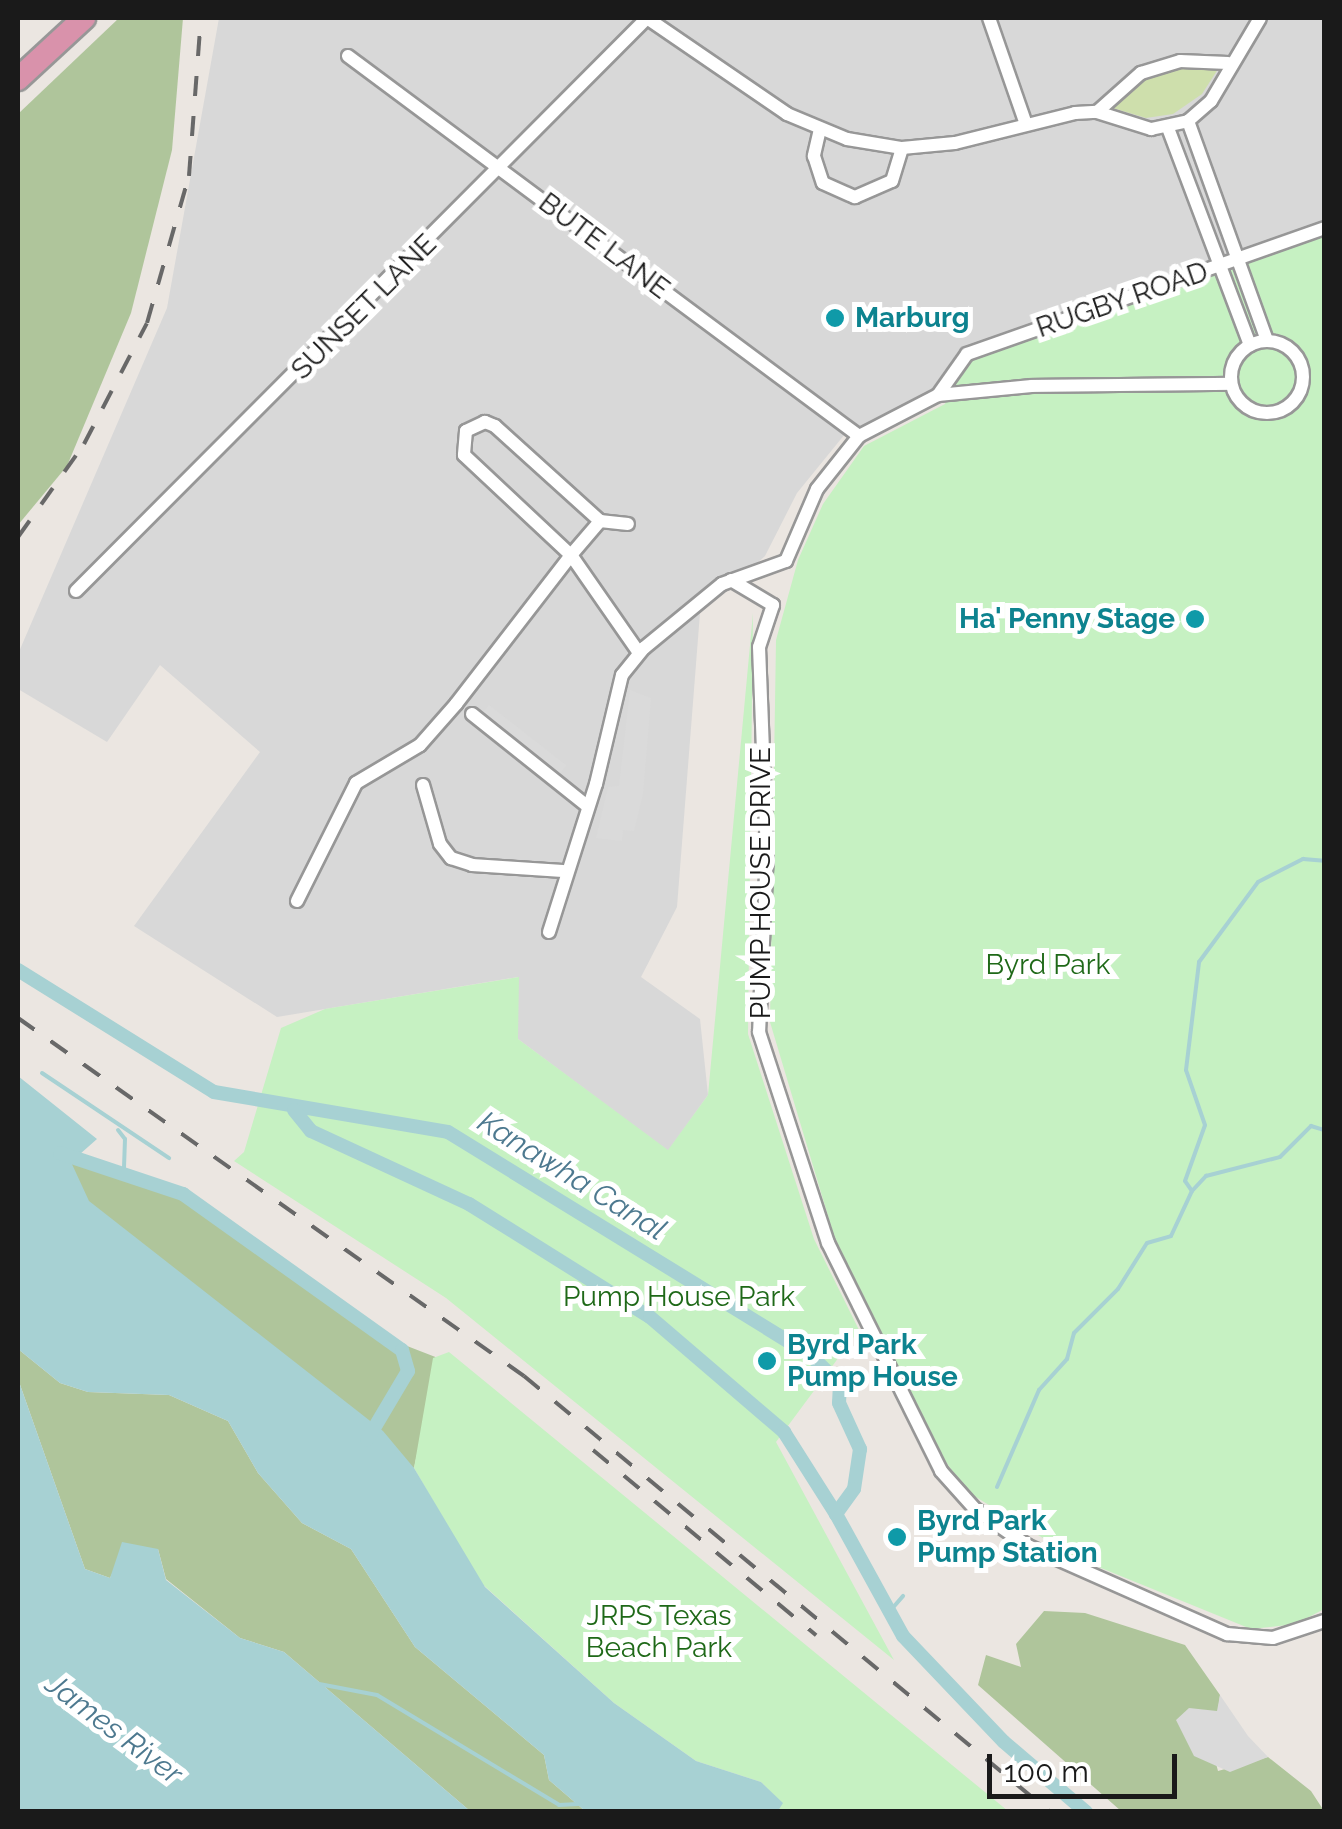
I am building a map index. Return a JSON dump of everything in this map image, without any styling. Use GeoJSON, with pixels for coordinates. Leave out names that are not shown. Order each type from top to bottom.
{"type":"FeatureCollection","features":[{"type":"Feature","properties":{"kind":"highway"},"geometry":{"type":"LineString","coordinates":[[18,79],[84,18]]}},
{"type":"Feature","properties":{"kind":"street"},"geometry":{"type":"LineString","coordinates":[[647,18],[745,91],[820,129],[902,148],[955,143],[1026,124],[1097,112],[1168,128],[1188,121],[1210,101],[1228,63],[1260,18]]}},
{"type":"Feature","properties":{"kind":"street","name":"SUNSET LANE"},"geometry":{"type":"LineString","coordinates":[[76,591],[502,169],[647,18]]}},
{"type":"Feature","properties":{"kind":"street"},"geometry":{"type":"LineString","coordinates":[[989,18],[1026,124]]}},
{"type":"Feature","properties":{"kind":"street","name":"BUTE LANE"},"geometry":{"type":"LineString","coordinates":[[348,56],[859,436]]}},
{"type":"Feature","properties":{"kind":"street"},"geometry":{"type":"LineString","coordinates":[[1097,112],[1141,72],[1191,60],[1228,63]]}},
{"type":"Feature","properties":{"kind":"street"},"geometry":{"type":"LineString","coordinates":[[1188,121],[1267,340]]}},
{"type":"Feature","properties":{"kind":"street"},"geometry":{"type":"LineString","coordinates":[[1168,128],[1250,344]]}},
{"type":"Feature","properties":{"kind":"street"},"geometry":{"type":"LineString","coordinates":[[820,129],[814,156],[823,183],[855,197],[892,181],[902,148]]}},
{"type":"Feature","properties":{"kind":"street","name":"RUGBY ROAD"},"geometry":{"type":"LineString","coordinates":[[938,395],[967,354],[1324,228]]}},
{"type":"Feature","properties":{"kind":"street"},"geometry":{"type":"LineString","coordinates":[[1267,340],[1286,346],[1300,362],[1303,384],[1293,403],[1273,413],[1251,410],[1231,384],[1235,358],[1250,344],[1267,340]]}},
{"type":"Feature","properties":{"kind":"street"},"geometry":{"type":"LineString","coordinates":[[549,932],[616,690],[639,653],[730,580],[786,562],[817,489],[859,436],[938,395],[1032,386],[1231,384]]}},
{"type":"Feature","properties":{"kind":"street"},"geometry":{"type":"LineString","coordinates":[[628,524],[600,522],[496,426],[485,422],[466,431],[464,456],[571,555],[639,653]]}},
{"type":"Feature","properties":{"kind":"street"},"geometry":{"type":"LineString","coordinates":[[298,900],[345,796],[377,765],[420,745],[600,522]]}},
{"type":"Feature","properties":{"kind":"street","name":"PUMP HOUSE DRIVE"},"geometry":{"type":"LineString","coordinates":[[730,580],[774,605],[758,648],[767,851],[759,1032],[828,1243],[904,1406],[953,1488],[1028,1546],[1228,1634],[1273,1638],[1324,1621]]}},
{"type":"Feature","properties":{"kind":"street"},"geometry":{"type":"LineString","coordinates":[[472,714],[586,806]]}},
{"type":"Feature","properties":{"kind":"street"},"geometry":{"type":"LineString","coordinates":[[423,784],[440,844],[451,858],[472,865],[563,871]]}},
{"type":"Feature","properties":{"kind":"shaded area"},"geometry":{"type":"Polygon","coordinates":[[[219,18],[1324,18],[1324,235],[971,360],[953,380],[845,434],[797,493],[765,556],[700,613],[677,907],[641,977],[700,1019],[708,1095],[668,1151],[518,1039],[518,977],[277,1017],[134,926],[260,752],[160,665],[107,742],[18,689],[18,654],[167,308],[219,18]]]}},
{"type":"Feature","properties":{"kind":"shaded area"},"geometry":{"type":"Polygon","coordinates":[[[630,690],[651,698],[643,794],[634,831],[623,830],[622,841],[596,838],[608,787],[619,786],[630,690]]]}},
{"type":"Feature","properties":{"kind":"shaded area"},"geometry":{"type":"Polygon","coordinates":[[[489,705],[566,765],[559,775],[482,714],[489,705]]]}},
{"type":"Feature","properties":{"kind":"shaded area"},"geometry":{"type":"Polygon","coordinates":[[[1220,1695],[1268,1757],[1230,1772],[1194,1756],[1176,1720],[1189,1708],[1217,1711],[1220,1695]]]}},
{"type":"Feature","properties":{"kind":"green space"},"geometry":{"type":"Polygon","coordinates":[[[119,18],[183,18],[172,150],[131,313],[67,466],[18,525],[18,114],[119,18]]]}},
{"type":"Feature","properties":{"kind":"green space"},"geometry":{"type":"Polygon","coordinates":[[[1220,66],[1202,94],[1173,114],[1146,118],[1106,106],[1132,82],[1169,67],[1220,66]]]}},
{"type":"Feature","properties":{"kind":"green space","name":"Byrd Park"},"geometry":{"type":"Polygon","coordinates":[[[1324,235],[1324,1609],[1296,1624],[1251,1629],[1074,1557],[966,1491],[935,1446],[834,1236],[770,1022],[776,640],[798,560],[823,504],[864,446],[945,404],[953,380],[970,360],[1324,235]]]}},
{"type":"Feature","properties":{"kind":"green space","name":"Pump House Park"},"geometry":{"type":"Polygon","coordinates":[[[753,613],[748,1034],[814,1239],[859,1330],[776,1442],[894,1660],[446,1298],[234,1161],[244,1152],[281,1028],[325,1009],[519,977],[518,1039],[668,1150],[708,1095],[753,613]]]}},
{"type":"Feature","properties":{"kind":"green space"},"geometry":{"type":"Polygon","coordinates":[[[47,1148],[141,1174],[188,1196],[389,1339],[438,1358],[414,1468],[378,1450],[104,1228],[47,1148]]]}},
{"type":"Feature","properties":{"kind":"green space"},"geometry":{"type":"Polygon","coordinates":[[[18,1349],[60,1383],[88,1392],[169,1395],[228,1421],[258,1473],[302,1523],[351,1549],[415,1647],[544,1755],[549,1780],[585,1811],[470,1811],[284,1652],[240,1638],[166,1579],[158,1549],[118,1562],[110,1578],[85,1569],[18,1379],[18,1349]]]}},
{"type":"Feature","properties":{"kind":"green space","name":"JRPS Texas Beach Park"},"geometry":{"type":"Polygon","coordinates":[[[449,1352],[1008,1811],[778,1811],[782,1803],[761,1782],[696,1761],[614,1703],[480,1582],[414,1468],[433,1358],[449,1352]]]}},
{"type":"Feature","properties":{"kind":"green space"},"geometry":{"type":"Polygon","coordinates":[[[1044,1611],[1085,1613],[1185,1645],[1220,1695],[1218,1711],[1203,1715],[1218,1771],[1268,1757],[1311,1791],[1324,1811],[1121,1811],[978,1685],[986,1655],[1021,1667],[1016,1644],[1044,1611]]]}},
{"type":"Feature","properties":{"kind":"water"},"geometry":{"type":"Polygon","coordinates":[[[18,1076],[97,1139],[71,1162],[89,1201],[383,1431],[414,1468],[485,1587],[614,1703],[696,1761],[761,1782],[783,1803],[778,1811],[585,1811],[549,1780],[544,1755],[415,1647],[351,1549],[302,1523],[258,1473],[228,1421],[169,1395],[88,1392],[60,1383],[18,1349],[18,1076]]]}},
{"type":"Feature","properties":{"kind":"water","name":"James River"},"geometry":{"type":"Polygon","coordinates":[[[18,1379],[85,1569],[110,1578],[122,1542],[158,1549],[166,1580],[240,1638],[284,1652],[470,1811],[18,1811],[18,1379]]]}},
{"type":"Feature","properties":{"kind":"waterway"},"geometry":{"type":"LineString","coordinates":[[997,1487],[1039,1390],[1067,1359],[1074,1333],[1118,1289],[1147,1243],[1171,1236],[1192,1191],[1185,1181],[1205,1125],[1186,1070],[1199,962],[1258,882],[1303,859],[1324,861]]}},
{"type":"Feature","properties":{"kind":"waterway","name":"Kanawha Canal"},"geometry":{"type":"LineString","coordinates":[[18,970],[214,1092],[448,1132],[809,1354],[840,1384],[839,1403],[860,1449],[854,1489],[836,1514],[903,1636],[1004,1742],[1086,1812]]}},
{"type":"Feature","properties":{"kind":"waterway"},"geometry":{"type":"LineString","coordinates":[[42,1073],[169,1158]]}},
{"type":"Feature","properties":{"kind":"waterway"},"geometry":{"type":"LineString","coordinates":[[294,1110],[311,1131],[469,1204],[650,1317],[784,1432],[836,1514]]}},
{"type":"Feature","properties":{"kind":"waterway"},"geometry":{"type":"LineString","coordinates":[[1192,1191],[1206,1176],[1280,1157],[1311,1126],[1324,1130]]}},
{"type":"Feature","properties":{"kind":"waterway"},"geometry":{"type":"LineString","coordinates":[[118,1130],[125,1139],[124,1170]]}},
{"type":"Feature","properties":{"kind":"waterway"},"geometry":{"type":"LineString","coordinates":[[60,1153],[183,1194],[402,1350],[408,1371],[367,1440]]}},
{"type":"Feature","properties":{"kind":"waterway"},"geometry":{"type":"LineString","coordinates":[[890,1611],[903,1596]]}},
{"type":"Feature","properties":{"kind":"waterway"},"geometry":{"type":"LineString","coordinates":[[314,1683],[377,1695],[559,1805],[578,1804]]}},
{"type":"Feature","properties":{"kind":"railway"},"geometry":{"type":"LineString","coordinates":[[18,537],[84,444],[147,323],[189,176],[201,18]]}},
{"type":"Feature","properties":{"kind":"railway"},"geometry":{"type":"LineString","coordinates":[[18,1018],[524,1376],[1050,1812]]}},
{"type":"Feature","properties":{"kind":"railway"},"geometry":{"type":"LineString","coordinates":[[593,1450],[816,1635]]}},
{"type":"Feature","properties":{"kind":"place","name":"Marburg"},"geometry":{"type":"Point","coordinates":[835,318]}},
{"type":"Feature","properties":{"kind":"place","name":"Ha' Penny Stage"},"geometry":{"type":"Point","coordinates":[1195,619]}},
{"type":"Feature","properties":{"kind":"place","name":"Byrd Park Pump House"},"geometry":{"type":"Point","coordinates":[767,1361]}},
{"type":"Feature","properties":{"kind":"place","name":"Byrd Park Pump Station"},"geometry":{"type":"Point","coordinates":[897,1537]}}]}
